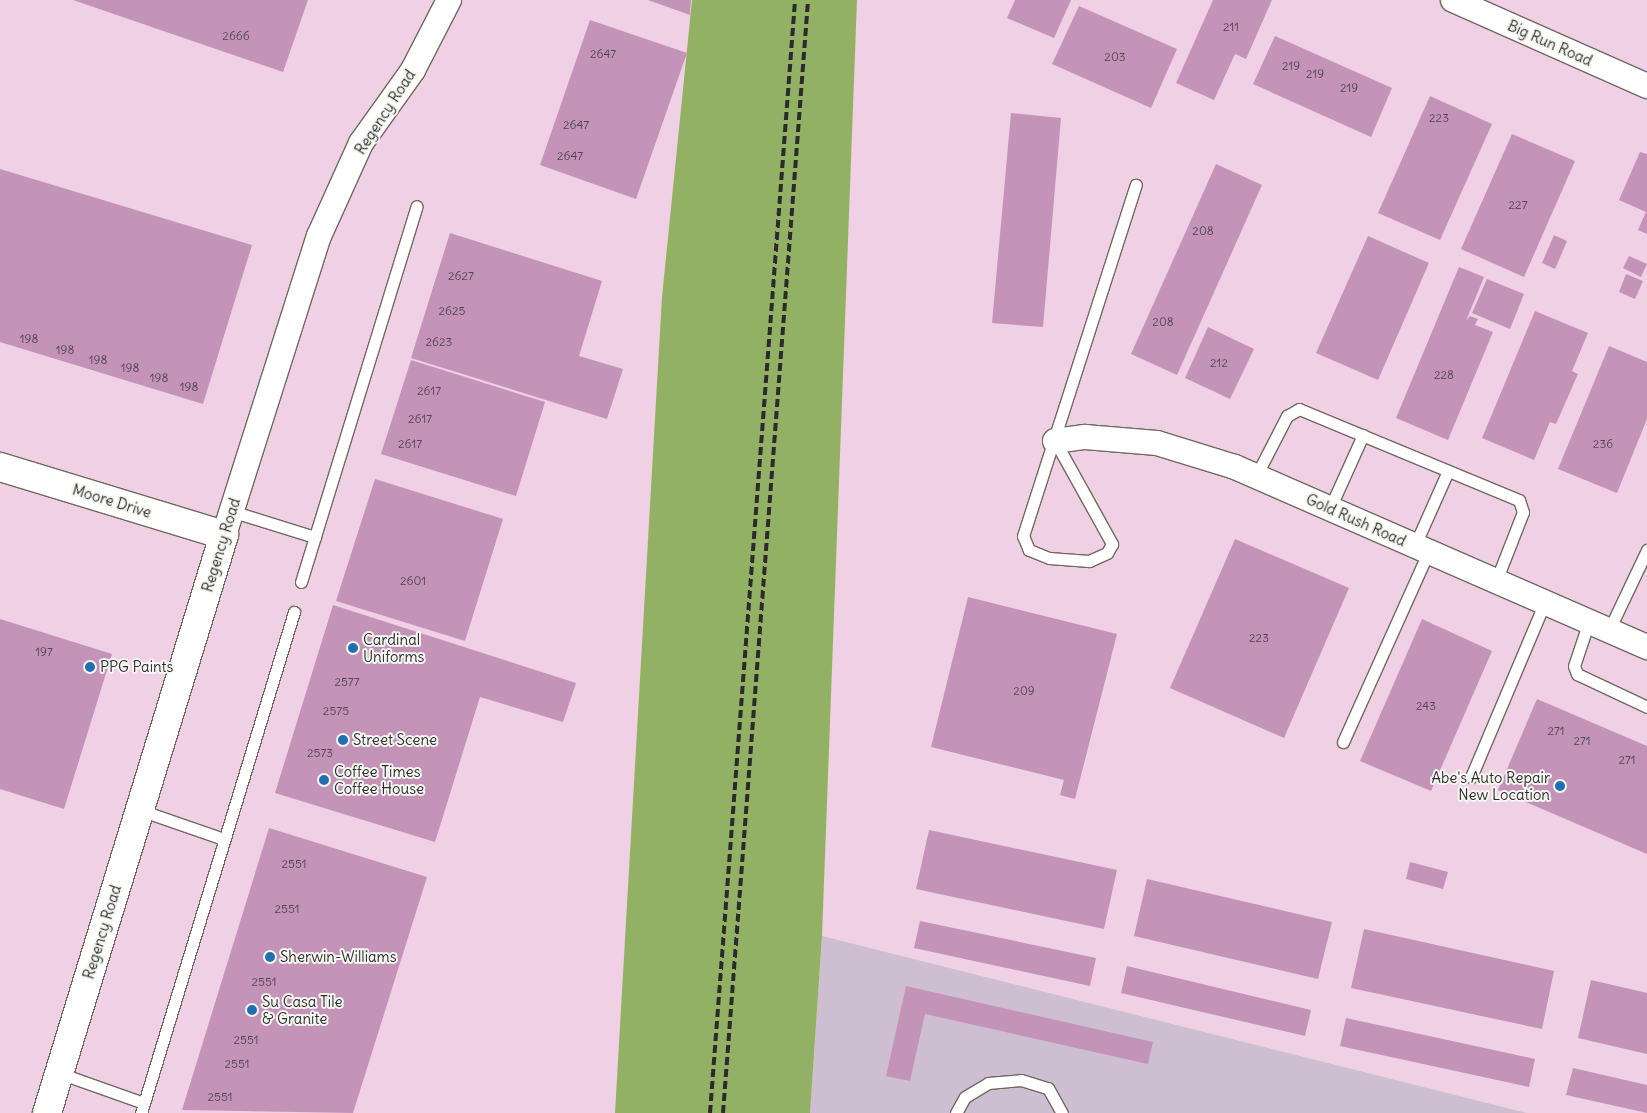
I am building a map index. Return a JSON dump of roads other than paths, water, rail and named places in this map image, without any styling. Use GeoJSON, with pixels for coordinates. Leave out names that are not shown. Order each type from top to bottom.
{"type":"FeatureCollection","features":[{"type":"Feature","properties":{"kind":"street","name":"Regency Road"},"geometry":{"type":"LineString","coordinates":[[47,1113],[228,523],[319,236],[361,144],[417,63],[448,0]]}},
{"type":"Feature","properties":{"kind":"street","name":"Big Run Road"},"geometry":{"type":"LineString","coordinates":[[1453,0],[1647,86]]}},
{"type":"Feature","properties":{"kind":"street","name":"Gold Rush Road"},"geometry":{"type":"LineString","coordinates":[[1055,442],[1085,437],[1158,443],[1256,476],[1647,647]]}},
{"type":"Feature","properties":{"kind":"street","name":"Moore Drive"},"geometry":{"type":"LineString","coordinates":[[0,467],[228,523]]}},
{"type":"Feature","properties":{"kind":"lane"},"geometry":{"type":"LineString","coordinates":[[1055,442],[1112,544],[1107,554],[1089,560],[1048,558],[1023,543],[1136,185]]}},
{"type":"Feature","properties":{"kind":"lane"},"geometry":{"type":"LineString","coordinates":[[301,582],[417,206]]}},
{"type":"Feature","properties":{"kind":"lane"},"geometry":{"type":"LineString","coordinates":[[1256,476],[1292,410],[1299,409],[1519,500],[1523,512],[1496,580]]}},
{"type":"Feature","properties":{"kind":"lane"},"geometry":{"type":"LineString","coordinates":[[1330,508],[1363,435]]}},
{"type":"Feature","properties":{"kind":"lane"},"geometry":{"type":"LineString","coordinates":[[1343,742],[1422,548],[1448,471]]}},
{"type":"Feature","properties":{"kind":"lane"},"geometry":{"type":"LineString","coordinates":[[228,523],[315,537]]}},
{"type":"Feature","properties":{"kind":"lane"},"geometry":{"type":"LineString","coordinates":[[1647,550],[1574,666],[1577,674],[1647,707]]}},
{"type":"Feature","properties":{"kind":"lane"},"geometry":{"type":"LineString","coordinates":[[1471,777],[1545,602]]}},
{"type":"Feature","properties":{"kind":"lane"},"geometry":{"type":"LineString","coordinates":[[59,1073],[141,1107],[221,838],[294,612]]}},
{"type":"Feature","properties":{"kind":"lane"},"geometry":{"type":"LineString","coordinates":[[140,810],[221,838]]}},
{"type":"Feature","properties":{"kind":"lane"},"geometry":{"type":"LineString","coordinates":[[956,1113],[965,1097],[988,1084],[1021,1080],[1048,1088],[1062,1113]]}},
{"type":"Feature","properties":{"kind":"railway"},"geometry":{"type":"LineString","coordinates":[[710,1113],[795,0]]}},
{"type":"Feature","properties":{"kind":"railway"},"geometry":{"type":"LineString","coordinates":[[723,1113],[808,0]]}},
{"type":"Feature","properties":{"kind":"place","name":"Cardinal Uniforms"},"geometry":{"type":"Point","coordinates":[353,648]}},
{"type":"Feature","properties":{"kind":"place","name":"PPG Paints"},"geometry":{"type":"Point","coordinates":[90,667]}},
{"type":"Feature","properties":{"kind":"place","name":"Street Scene"},"geometry":{"type":"Point","coordinates":[343,740]}},
{"type":"Feature","properties":{"kind":"place","name":"Coffee Times Coffee House"},"geometry":{"type":"Point","coordinates":[324,780]}},
{"type":"Feature","properties":{"kind":"place","name":"Abe's Auto Repair New Location"},"geometry":{"type":"Point","coordinates":[1560,786]}},
{"type":"Feature","properties":{"kind":"place","name":"Sherwin-Williams"},"geometry":{"type":"Point","coordinates":[270,957]}},
{"type":"Feature","properties":{"kind":"place","name":"Su Casa Tile & Granite"},"geometry":{"type":"Point","coordinates":[252,1010]}}]}
